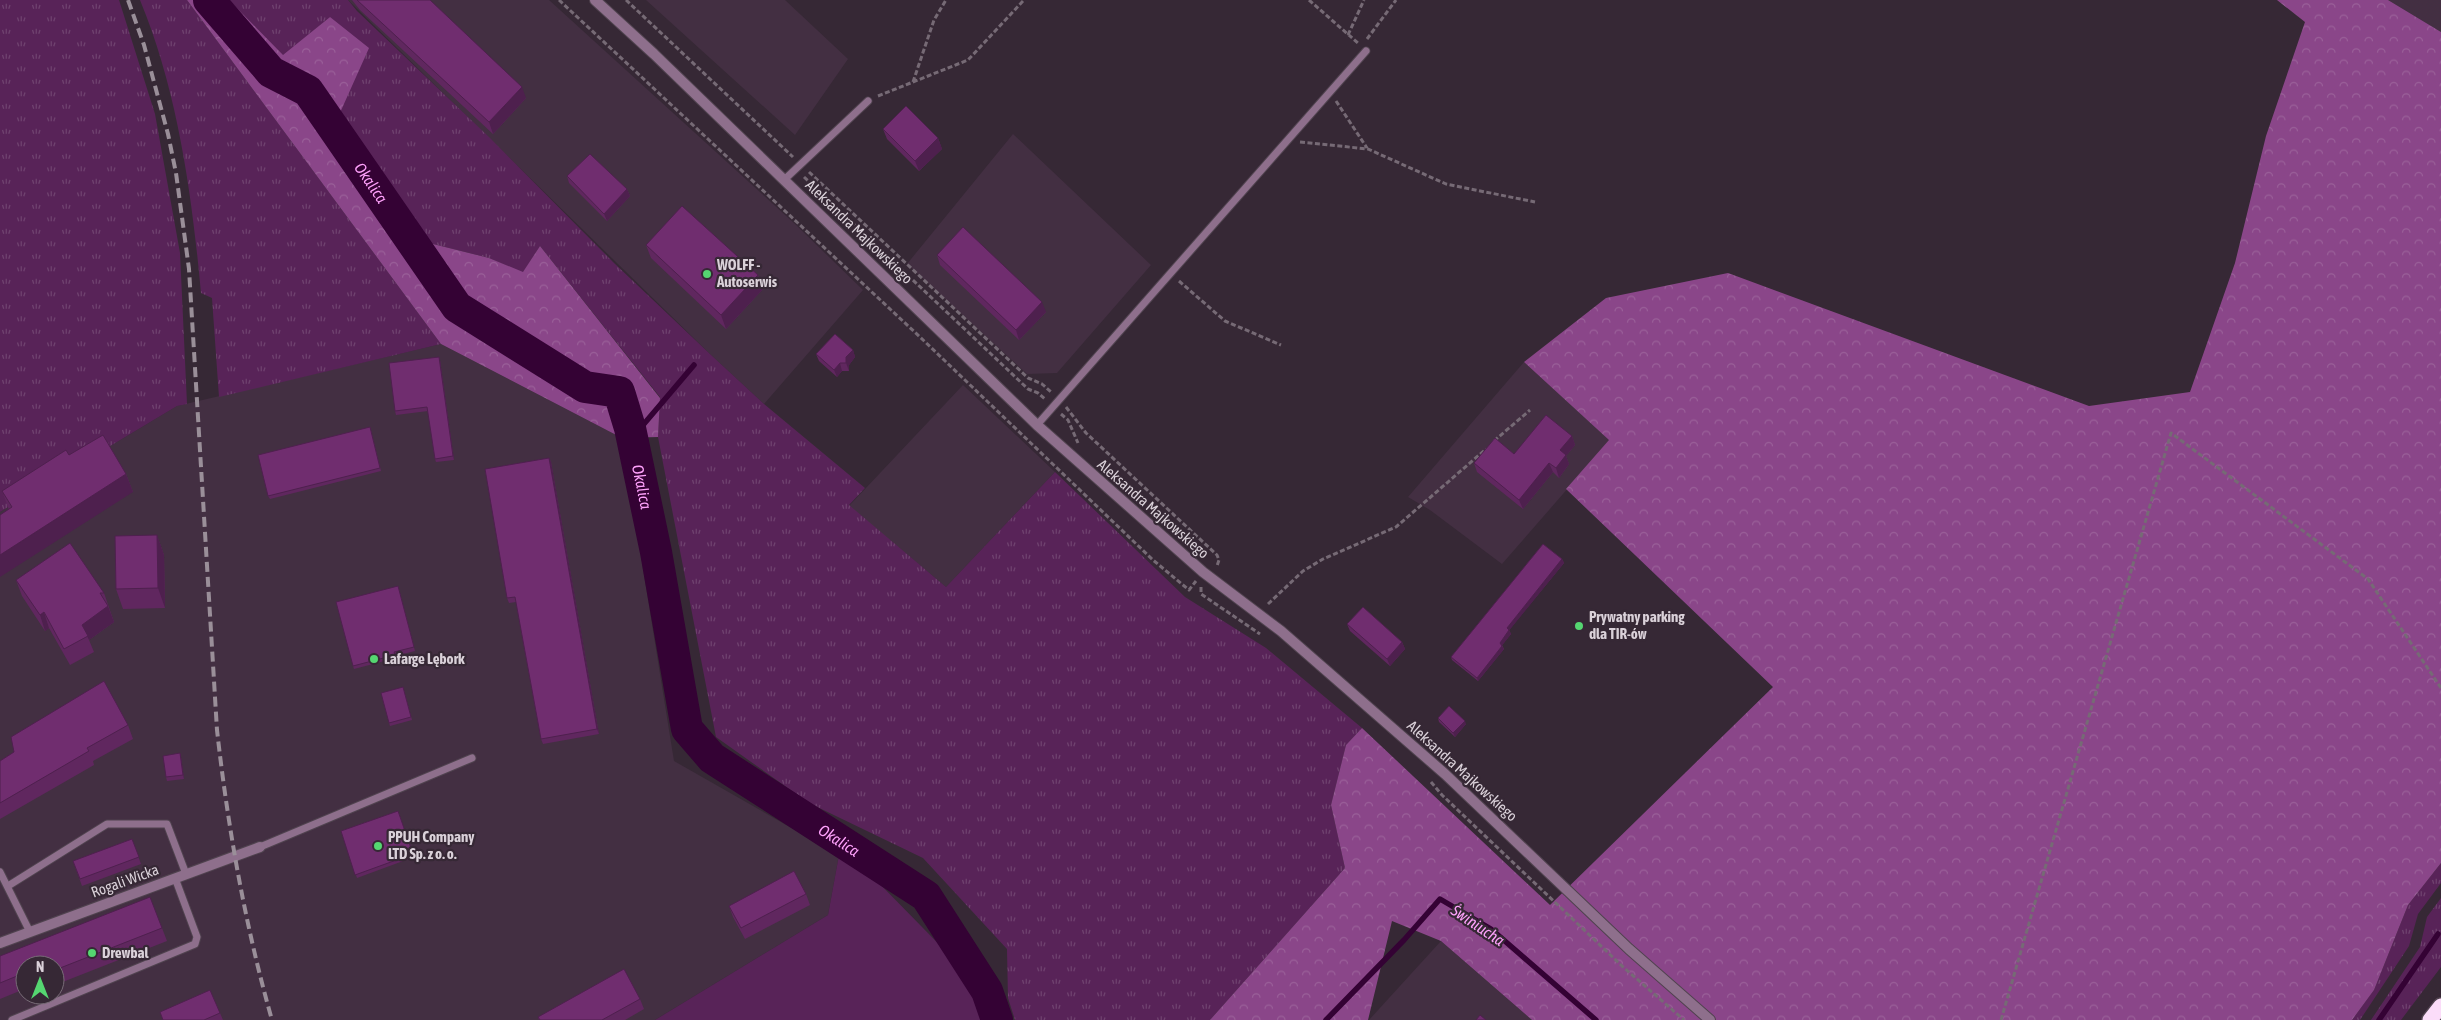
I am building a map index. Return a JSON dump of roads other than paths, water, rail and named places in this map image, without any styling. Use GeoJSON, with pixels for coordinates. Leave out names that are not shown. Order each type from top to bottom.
{"type":"FeatureCollection","features":[{"type":"Feature","properties":{"kind":"highway"},"geometry":{"type":"LineString","coordinates":[[2430,1020],[2441,1006]]}},
{"type":"Feature","properties":{"kind":"street","name":"Aleksandra Majkowskiego"},"geometry":{"type":"LineString","coordinates":[[595,0],[1037,425],[1196,566],[1259,614],[1445,774],[1629,949],[1710,1020]]}},
{"type":"Feature","properties":{"kind":"street","name":"Rogali Wicka"},"geometry":{"type":"LineString","coordinates":[[0,943],[260,846]]}},
{"type":"Feature","properties":{"kind":"lane"},"geometry":{"type":"LineString","coordinates":[[1037,425],[1366,51]]}},
{"type":"Feature","properties":{"kind":"lane"},"geometry":{"type":"LineString","coordinates":[[784,180],[868,101]]}},
{"type":"Feature","properties":{"kind":"lane"},"geometry":{"type":"LineString","coordinates":[[260,846],[472,758]]}},
{"type":"Feature","properties":{"kind":"lane"},"geometry":{"type":"LineString","coordinates":[[8,886],[107,824],[167,824],[186,874]]}},
{"type":"Feature","properties":{"kind":"lane"},"geometry":{"type":"LineString","coordinates":[[0,872],[30,932]]}},
{"type":"Feature","properties":{"kind":"lane"},"geometry":{"type":"LineString","coordinates":[[12,1020],[195,944],[197,937],[175,878]]}},
{"type":"Feature","properties":{"kind":"waterway","name":"Okalica"},"geometry":{"type":"LineString","coordinates":[[209,0],[271,72],[308,91],[457,307],[585,387],[619,392],[630,428],[656,552],[687,729],[712,758],[926,896],[987,991],[997,1020]]}},
{"type":"Feature","properties":{"kind":"waterway"},"geometry":{"type":"LineString","coordinates":[[632,438],[694,365]]}},
{"type":"Feature","properties":{"kind":"waterway","name":"Świniucha"},"geometry":{"type":"LineString","coordinates":[[1326,1020],[1404,940],[1440,899],[1491,929],[1596,1020]]}},
{"type":"Feature","properties":{"kind":"waterway"},"geometry":{"type":"LineString","coordinates":[[2379,1020],[2438,934]]}},
{"type":"Feature","properties":{"kind":"railway"},"geometry":{"type":"LineString","coordinates":[[128,0],[144,45],[168,134],[176,173],[189,269],[217,730],[238,876],[272,1020]]}},
{"type":"Feature","properties":{"kind":"place","name":"WOLFF - Autoserwis"},"geometry":{"type":"Point","coordinates":[707,274]}},
{"type":"Feature","properties":{"kind":"place","name":"Prywatny parking dla TIR-ów"},"geometry":{"type":"Point","coordinates":[1579,626]}},
{"type":"Feature","properties":{"kind":"place","name":"Lafarge Lębork"},"geometry":{"type":"Point","coordinates":[374,659]}},
{"type":"Feature","properties":{"kind":"place","name":"PPUH Company LTD Sp. z o. o."},"geometry":{"type":"Point","coordinates":[378,846]}},
{"type":"Feature","properties":{"kind":"place","name":"Drewbal"},"geometry":{"type":"Point","coordinates":[92,953]}}]}
